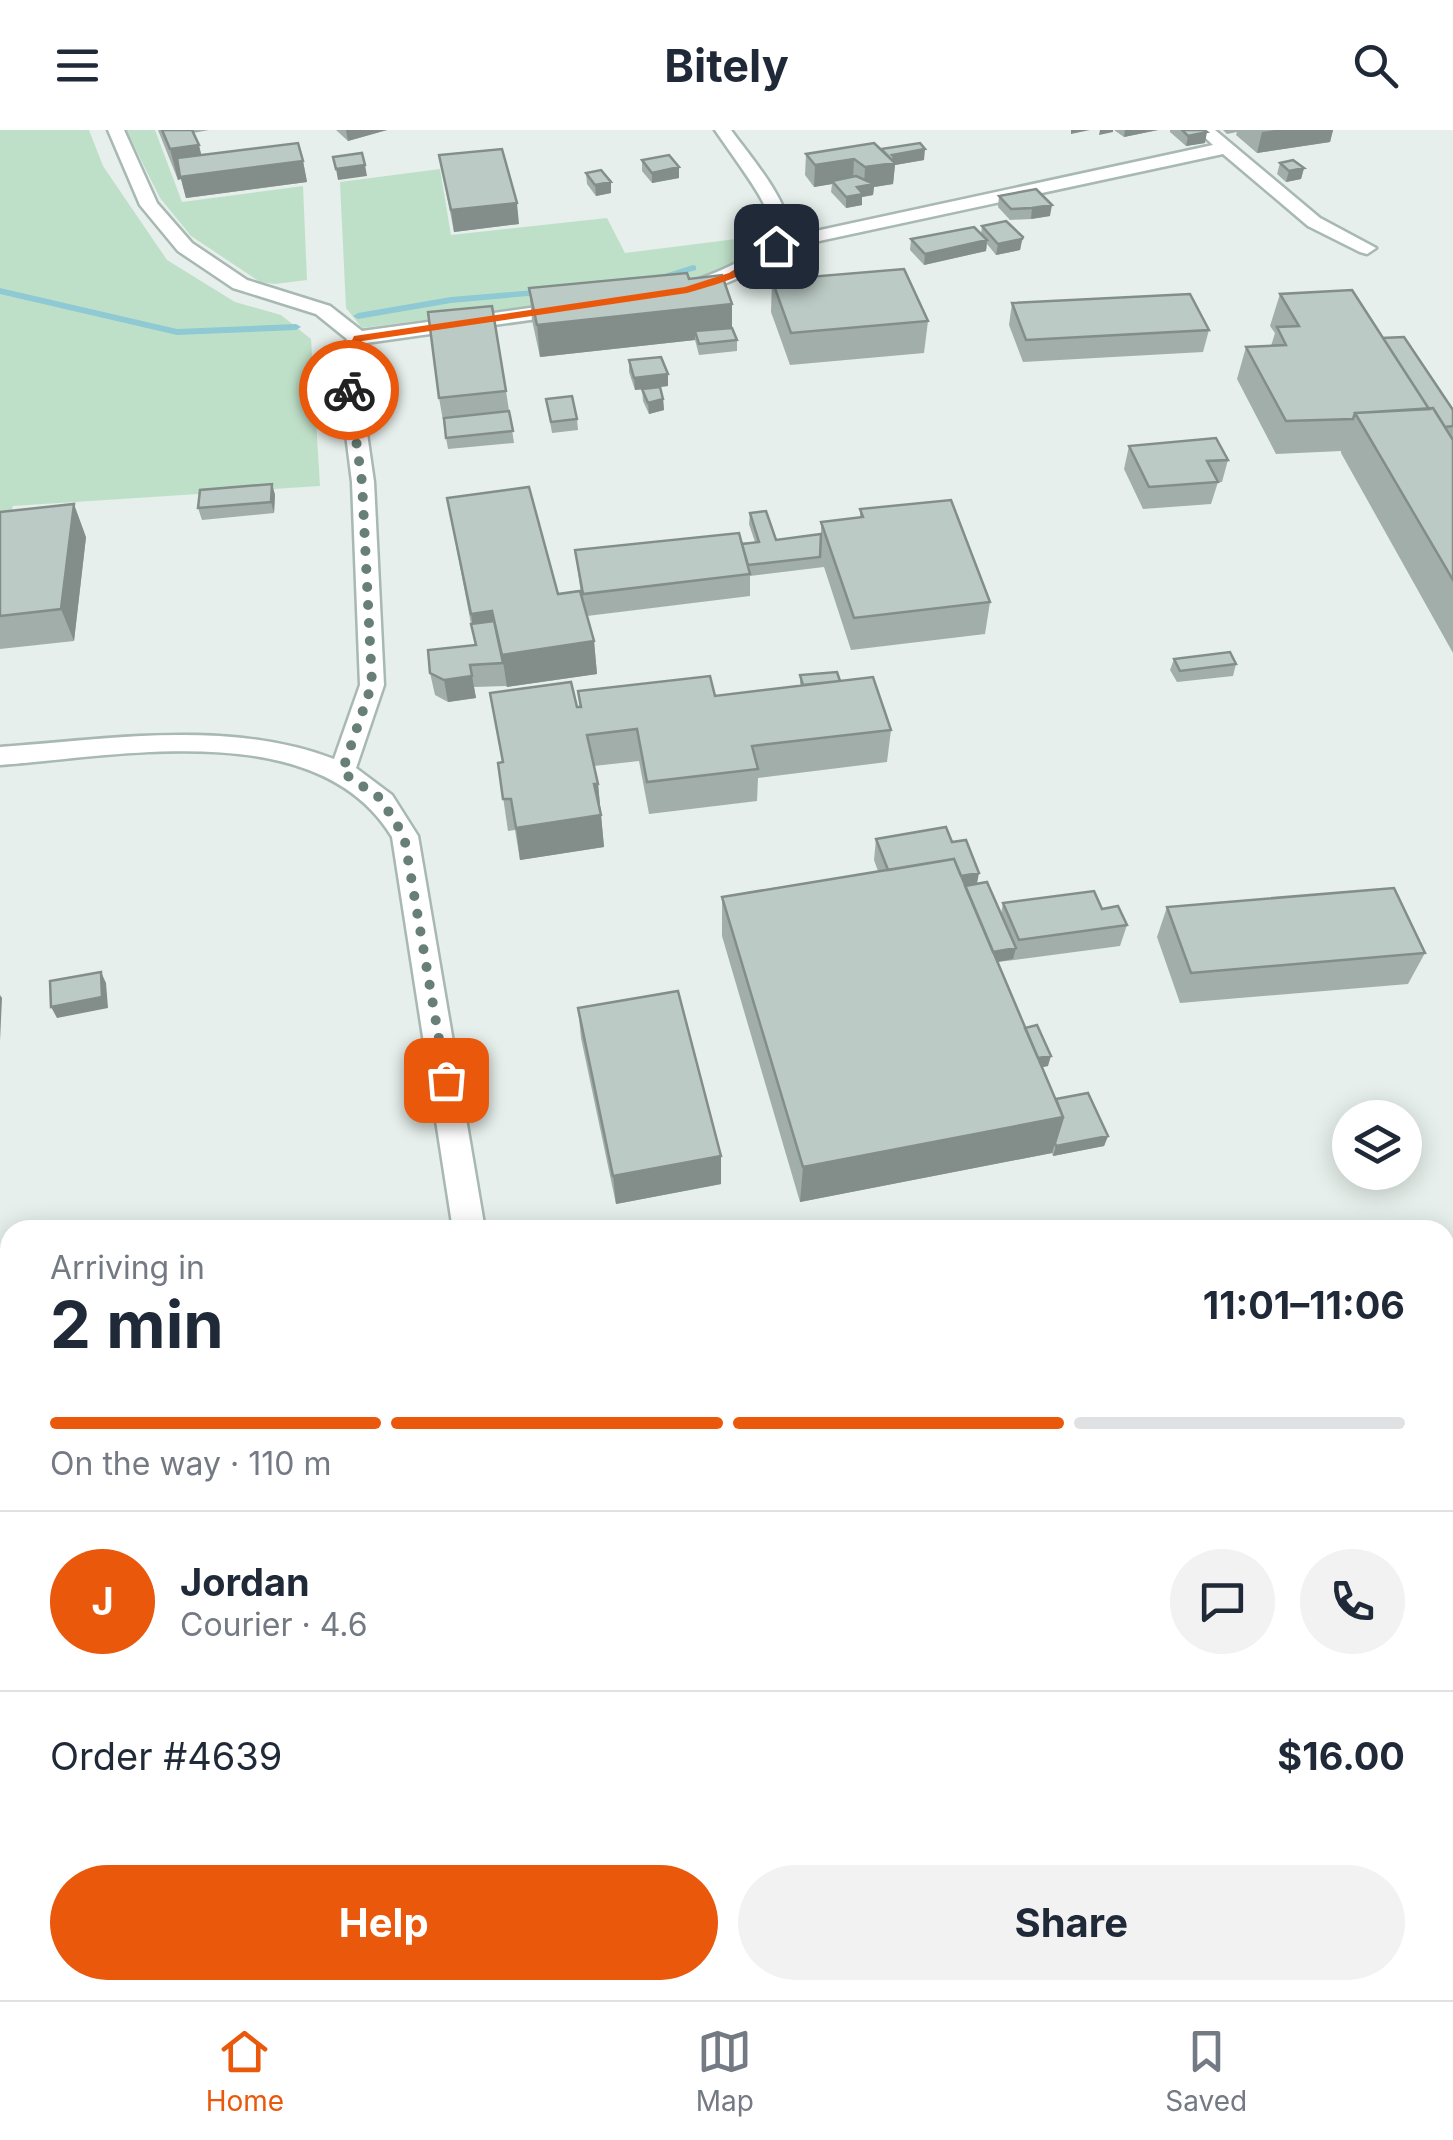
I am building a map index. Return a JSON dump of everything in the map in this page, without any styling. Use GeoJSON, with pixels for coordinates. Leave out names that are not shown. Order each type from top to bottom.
{"type":"FeatureCollection","features":[{"type":"Feature","properties":{"kind":"street"},"geometry":{"type":"LineString","coordinates":[[116,130],[148,205],[185,247],[240,284],[324,310],[358,338],[586,306]]}},
{"type":"Feature","properties":{"kind":"street"},"geometry":{"type":"LineString","coordinates":[[671,293],[732,276],[767,256],[776,246],[783,224],[775,202],[723,130]]}},
{"type":"Feature","properties":{"kind":"street"},"geometry":{"type":"LineString","coordinates":[[1205,130],[1314,222],[1367,248]]}},
{"type":"Feature","properties":{"kind":"street"},"geometry":{"type":"LineString","coordinates":[[776,246],[1225,148]]}},
{"type":"Feature","properties":{"kind":"street"},"geometry":{"type":"LineString","coordinates":[[342,772],[372,684],[362,482],[347,364],[358,338]]}},
{"type":"Feature","properties":{"kind":"street"},"geometry":{"type":"LineString","coordinates":[[0,756],[164,746],[236,746],[307,757],[342,772],[380,798],[404,836],[467,1220]]}},
{"type":"Feature","properties":{"kind":"green space"},"geometry":{"type":"Polygon","coordinates":[[[0,130],[89,130],[103,166],[167,260],[235,302],[281,315],[311,339],[320,486],[13,506],[0,546],[0,130]]]}},
{"type":"Feature","properties":{"kind":"green space"},"geometry":{"type":"Polygon","coordinates":[[[126,130],[155,130],[182,202],[303,186],[307,280],[260,282],[191,236],[160,198],[126,130]]]}},
{"type":"Feature","properties":{"kind":"green space"},"geometry":{"type":"Polygon","coordinates":[[[440,169],[451,235],[607,218],[625,253],[752,237],[740,258],[715,275],[651,291],[362,328],[346,308],[340,182],[440,169]]]}},
{"type":"Feature","properties":{"kind":"building"},"geometry":{"type":"Polygon","coordinates":[[[162,130],[192,130],[199,145],[170,149],[162,130]]]}},
{"type":"Feature","properties":{"kind":"building"},"geometry":{"type":"Polygon","coordinates":[[[1182,130],[1204,130],[1207,132],[1188,136],[1182,130]]]}},
{"type":"Feature","properties":{"kind":"building"},"geometry":{"type":"Polygon","coordinates":[[[298,143],[303,161],[180,177],[177,158],[298,143]]]}},
{"type":"Feature","properties":{"kind":"building"},"geometry":{"type":"Polygon","coordinates":[[[874,143],[895,163],[865,167],[854,159],[815,165],[806,154],[874,143]]]}},
{"type":"Feature","properties":{"kind":"building"},"geometry":{"type":"Polygon","coordinates":[[[920,143],[925,149],[892,155],[895,158],[891,159],[881,149],[920,143]]]}},
{"type":"Feature","properties":{"kind":"building"},"geometry":{"type":"Polygon","coordinates":[[[502,149],[517,203],[451,210],[439,155],[502,149]]]}},
{"type":"Feature","properties":{"kind":"building"},"geometry":{"type":"Polygon","coordinates":[[[362,153],[365,165],[336,169],[333,157],[362,153]]]}},
{"type":"Feature","properties":{"kind":"building"},"geometry":{"type":"Polygon","coordinates":[[[669,155],[679,167],[652,173],[642,160],[669,155]]]}},
{"type":"Feature","properties":{"kind":"building"},"geometry":{"type":"Polygon","coordinates":[[[1293,160],[1304,168],[1289,171],[1280,163],[1293,160]]]}},
{"type":"Feature","properties":{"kind":"building"},"geometry":{"type":"Polygon","coordinates":[[[601,170],[611,182],[595,185],[586,173],[601,170]]]}},
{"type":"Feature","properties":{"kind":"building"},"geometry":{"type":"Polygon","coordinates":[[[856,176],[874,184],[857,187],[863,194],[846,197],[832,181],[856,176]]]}},
{"type":"Feature","properties":{"kind":"building"},"geometry":{"type":"Polygon","coordinates":[[[1036,189],[1052,205],[1011,209],[999,196],[1036,189]]]}},
{"type":"Feature","properties":{"kind":"building"},"geometry":{"type":"Polygon","coordinates":[[[1006,221],[1022,239],[998,244],[982,226],[1006,221]]]}},
{"type":"Feature","properties":{"kind":"building"},"geometry":{"type":"Polygon","coordinates":[[[974,227],[987,240],[925,254],[911,239],[974,227]]]}},
{"type":"Feature","properties":{"kind":"building"},"geometry":{"type":"Polygon","coordinates":[[[904,269],[928,321],[791,333],[772,280],[904,269]]]}},
{"type":"Feature","properties":{"kind":"building"},"geometry":{"type":"Polygon","coordinates":[[[687,273],[689,279],[722,275],[732,304],[537,325],[529,288],[687,273]]]}},
{"type":"Feature","properties":{"kind":"building"},"geometry":{"type":"Polygon","coordinates":[[[1352,290],[1429,409],[1355,413],[1353,419],[1286,421],[1246,347],[1286,345],[1277,327],[1299,326],[1280,294],[1352,290]]]}},
{"type":"Feature","properties":{"kind":"building"},"geometry":{"type":"Polygon","coordinates":[[[1190,294],[1209,330],[1026,340],[1012,303],[1190,294]]]}},
{"type":"Feature","properties":{"kind":"building"},"geometry":{"type":"Polygon","coordinates":[[[492,306],[506,391],[439,398],[428,312],[492,306]]]}},
{"type":"Feature","properties":{"kind":"building"},"geometry":{"type":"Polygon","coordinates":[[[732,328],[737,340],[699,344],[695,331],[732,328]]]}},
{"type":"Feature","properties":{"kind":"building"},"geometry":{"type":"Polygon","coordinates":[[[1404,337],[1453,410],[1453,426],[1445,427],[1433,408],[1429,409],[1383,338],[1404,337]]]}},
{"type":"Feature","properties":{"kind":"building"},"geometry":{"type":"Polygon","coordinates":[[[661,357],[668,374],[634,378],[629,360],[661,357]]]}},
{"type":"Feature","properties":{"kind":"building"},"geometry":{"type":"Polygon","coordinates":[[[660,387],[663,399],[648,403],[642,389],[660,387]]]}},
{"type":"Feature","properties":{"kind":"building"},"geometry":{"type":"Polygon","coordinates":[[[572,396],[577,419],[551,422],[546,399],[572,396]]]}},
{"type":"Feature","properties":{"kind":"building"},"geometry":{"type":"Polygon","coordinates":[[[1433,408],[1453,440],[1453,580],[1355,413],[1433,408]]]}},
{"type":"Feature","properties":{"kind":"building"},"geometry":{"type":"Polygon","coordinates":[[[509,411],[513,431],[446,438],[444,418],[509,411]]]}},
{"type":"Feature","properties":{"kind":"building"},"geometry":{"type":"Polygon","coordinates":[[[1216,438],[1228,460],[1207,461],[1218,482],[1149,487],[1129,446],[1216,438]]]}},
{"type":"Feature","properties":{"kind":"building"},"geometry":{"type":"Polygon","coordinates":[[[272,484],[271,502],[198,508],[200,490],[272,484]]]}},
{"type":"Feature","properties":{"kind":"building"},"geometry":{"type":"Polygon","coordinates":[[[529,487],[558,594],[580,591],[594,641],[502,655],[492,611],[471,614],[447,498],[529,487]]]}},
{"type":"Feature","properties":{"kind":"building"},"geometry":{"type":"Polygon","coordinates":[[[951,500],[990,602],[854,618],[821,522],[863,517],[860,509],[951,500]]]}},
{"type":"Feature","properties":{"kind":"building"},"geometry":{"type":"Polygon","coordinates":[[[74,504],[61,609],[0,616],[0,512],[74,504]]]}},
{"type":"Feature","properties":{"kind":"building"},"geometry":{"type":"Polygon","coordinates":[[[766,511],[776,540],[821,534],[820,557],[748,565],[742,544],[759,542],[750,513],[766,511]]]}},
{"type":"Feature","properties":{"kind":"building"},"geometry":{"type":"Polygon","coordinates":[[[739,533],[750,574],[583,594],[575,550],[739,533]]]}},
{"type":"Feature","properties":{"kind":"building"},"geometry":{"type":"Polygon","coordinates":[[[494,621],[503,663],[470,665],[472,676],[444,680],[430,673],[428,650],[476,645],[471,624],[494,621]]]}},
{"type":"Feature","properties":{"kind":"building"},"geometry":{"type":"Polygon","coordinates":[[[1230,652],[1236,664],[1180,671],[1174,659],[1230,652]]]}},
{"type":"Feature","properties":{"kind":"building"},"geometry":{"type":"Polygon","coordinates":[[[837,672],[840,681],[803,685],[800,675],[837,672]]]}},
{"type":"Feature","properties":{"kind":"building"},"geometry":{"type":"Polygon","coordinates":[[[710,676],[715,696],[873,677],[891,730],[752,746],[758,769],[647,782],[637,729],[587,735],[601,815],[516,828],[511,799],[503,799],[498,763],[503,762],[490,693],[571,682],[577,707],[581,707],[578,691],[710,676]]]}},
{"type":"Feature","properties":{"kind":"building"},"geometry":{"type":"Polygon","coordinates":[[[946,827],[952,842],[966,840],[979,873],[961,876],[954,859],[888,870],[876,839],[946,827]]]}},
{"type":"Feature","properties":{"kind":"building"},"geometry":{"type":"Polygon","coordinates":[[[954,859],[1063,1117],[803,1167],[722,897],[954,859]]]}},
{"type":"Feature","properties":{"kind":"building"},"geometry":{"type":"Polygon","coordinates":[[[987,882],[1016,948],[993,952],[965,886],[987,882]]]}},
{"type":"Feature","properties":{"kind":"building"},"geometry":{"type":"Polygon","coordinates":[[[1394,888],[1425,953],[1191,973],[1167,907],[1394,888]]]}},
{"type":"Feature","properties":{"kind":"building"},"geometry":{"type":"Polygon","coordinates":[[[1094,891],[1102,909],[1118,906],[1127,925],[1019,940],[1003,903],[1094,891]]]}},
{"type":"Feature","properties":{"kind":"building"},"geometry":{"type":"Polygon","coordinates":[[[101,972],[102,997],[51,1007],[50,981],[101,972]]]}},
{"type":"Feature","properties":{"kind":"building"},"geometry":{"type":"Polygon","coordinates":[[[678,991],[721,1156],[613,1176],[578,1008],[678,991]]]}},
{"type":"Feature","properties":{"kind":"building"},"geometry":{"type":"Polygon","coordinates":[[[1037,1025],[1051,1056],[1038,1058],[1025,1028],[1037,1025]]]}},
{"type":"Feature","properties":{"kind":"building"},"geometry":{"type":"Polygon","coordinates":[[[1088,1093],[1108,1136],[1056,1146],[1063,1117],[1056,1099],[1088,1093]]]}},
{"type":"Feature","properties":{"kind":"waterway"},"geometry":{"type":"LineString","coordinates":[[654,279],[693,268]]}},
{"type":"Feature","properties":{"kind":"waterway"},"geometry":{"type":"LineString","coordinates":[[0,291],[177,332],[296,327]]}},
{"type":"Feature","properties":{"kind":"waterway"},"geometry":{"type":"LineString","coordinates":[[358,316],[451,300],[547,292]]}},
{"type":"Feature","properties":{"kind":"way so far"},"geometry":{"type":"LineString","coordinates":[[349,390],[362,482],[372,684],[342,772],[380,798],[404,836],[446,1080]]}},
{"type":"Feature","properties":{"kind":"route"},"geometry":{"type":"LineString","coordinates":[[349,390],[349,351],[358,338],[687,290],[732,276],[767,256],[776,246]]}}]}
